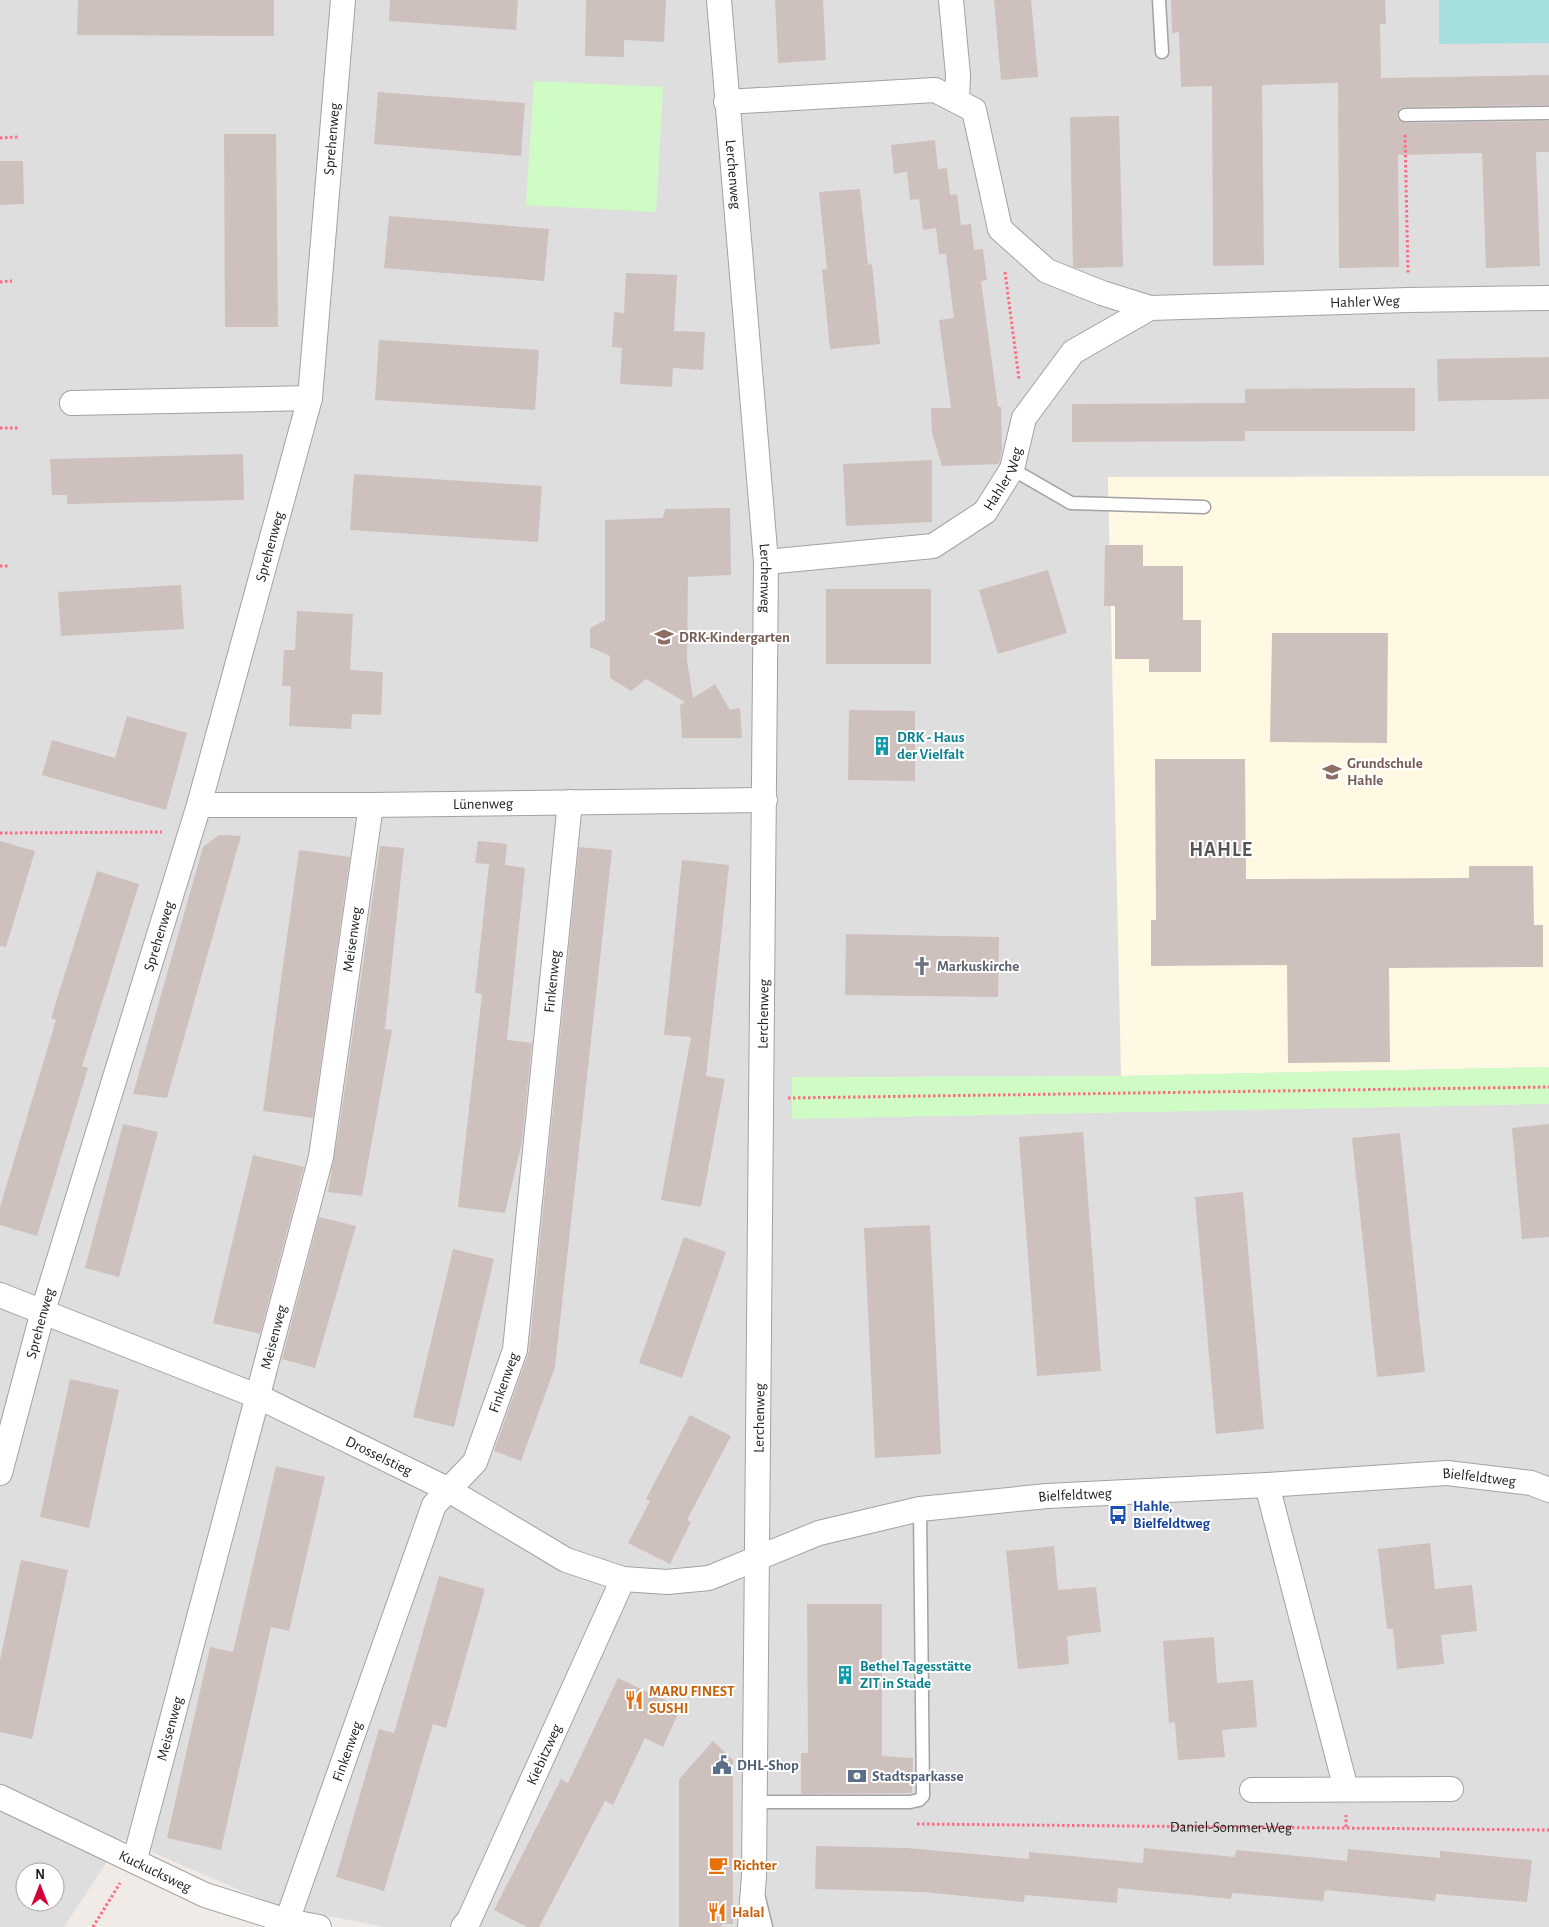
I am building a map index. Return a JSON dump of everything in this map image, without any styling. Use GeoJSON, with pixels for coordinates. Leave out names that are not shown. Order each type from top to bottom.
{"type":"FeatureCollection","features":[{"type":"Feature","properties":{"kind":"street","name":"Sprehenweg"},"geometry":{"type":"LineString","coordinates":[[0,1473],[44,1311],[199,805],[310,398],[343,0]]}},
{"type":"Feature","properties":{"kind":"street","name":"Lerchenweg"},"geometry":{"type":"LineString","coordinates":[[719,0],[726,102],[766,562],[758,1558],[754,1876],[750,1927]]}},
{"type":"Feature","properties":{"kind":"street"},"geometry":{"type":"LineString","coordinates":[[951,0],[958,74],[957,100]]}},
{"type":"Feature","properties":{"kind":"street"},"geometry":{"type":"LineString","coordinates":[[726,102],[935,90],[957,100],[974,110],[1000,229]]}},
{"type":"Feature","properties":{"kind":"street","name":"Hahler Weg"},"geometry":{"type":"LineString","coordinates":[[1000,229],[1047,271],[1102,293],[1150,308],[1408,300],[1549,298]]}},
{"type":"Feature","properties":{"kind":"street","name":"Hahler Weg"},"geometry":{"type":"LineString","coordinates":[[766,562],[933,546],[985,512],[1012,469],[1024,418],[1073,352],[1150,308]]}},
{"type":"Feature","properties":{"kind":"street"},"geometry":{"type":"LineString","coordinates":[[72,403],[310,398]]}},
{"type":"Feature","properties":{"kind":"street","name":"Lünenweg"},"geometry":{"type":"LineString","coordinates":[[199,805],[371,805],[765,800]]}},
{"type":"Feature","properties":{"kind":"street","name":"Finkenweg"},"geometry":{"type":"LineString","coordinates":[[287,1921],[434,1505],[447,1489],[475,1462],[515,1350],[570,802]]}},
{"type":"Feature","properties":{"kind":"street","name":"Meisenweg"},"geometry":{"type":"LineString","coordinates":[[135,1859],[320,1157],[371,805]]}},
{"type":"Feature","properties":{"kind":"street","name":"Drosselstieg"},"geometry":{"type":"LineString","coordinates":[[0,1296],[44,1311],[257,1396],[447,1489],[566,1560],[623,1579],[667,1582],[709,1578],[758,1558]]}},
{"type":"Feature","properties":{"kind":"street","name":"Bielfeldtweg"},"geometry":{"type":"LineString","coordinates":[[758,1558],[819,1533],[920,1509],[1047,1496],[1267,1485],[1446,1472],[1531,1483],[1549,1490]]}},
{"type":"Feature","properties":{"kind":"street"},"geometry":{"type":"LineString","coordinates":[[1267,1485],[1346,1790]]}},
{"type":"Feature","properties":{"kind":"street","name":"Kiebitzweg"},"geometry":{"type":"LineString","coordinates":[[463,1927],[469,1920],[623,1579]]}},
{"type":"Feature","properties":{"kind":"street"},"geometry":{"type":"LineString","coordinates":[[1252,1790],[1452,1789]]}},
{"type":"Feature","properties":{"kind":"street","name":"Kuckucksweg"},"geometry":{"type":"LineString","coordinates":[[0,1797],[135,1859],[205,1895],[287,1921],[319,1927]]}},
{"type":"Feature","properties":{"kind":"lane"},"geometry":{"type":"LineString","coordinates":[[1159,0],[1162,52]]}},
{"type":"Feature","properties":{"kind":"lane"},"geometry":{"type":"LineString","coordinates":[[1405,115],[1549,113]]}},
{"type":"Feature","properties":{"kind":"lane"},"geometry":{"type":"LineString","coordinates":[[1012,469],[1071,502],[1204,507]]}},
{"type":"Feature","properties":{"kind":"lane"},"geometry":{"type":"LineString","coordinates":[[755,1802],[910,1802],[919,1800],[923,1796],[920,1509]]}},
{"type":"Feature","properties":{"kind":"lane"},"geometry":{"type":"LineString","coordinates":[[754,1876],[766,1927]]}},
{"type":"Feature","properties":{"kind":"path"},"geometry":{"type":"LineString","coordinates":[[1405,115],[1408,300]]}},
{"type":"Feature","properties":{"kind":"path"},"geometry":{"type":"LineString","coordinates":[[0,138],[18,138]]}},
{"type":"Feature","properties":{"kind":"path"},"geometry":{"type":"LineString","coordinates":[[1000,229],[1024,418]]}},
{"type":"Feature","properties":{"kind":"path"},"geometry":{"type":"LineString","coordinates":[[0,282],[12,281]]}},
{"type":"Feature","properties":{"kind":"path"},"geometry":{"type":"LineString","coordinates":[[0,428],[18,428]]}},
{"type":"Feature","properties":{"kind":"path"},"geometry":{"type":"LineString","coordinates":[[0,566],[8,566]]}},
{"type":"Feature","properties":{"kind":"path"},"geometry":{"type":"LineString","coordinates":[[0,833],[191,832]]}},
{"type":"Feature","properties":{"kind":"path"},"geometry":{"type":"LineString","coordinates":[[762,1099],[1549,1087]]}},
{"type":"Feature","properties":{"kind":"path","name":"Daniel-Sommer-Weg"},"geometry":{"type":"LineString","coordinates":[[912,1824],[1549,1830]]}},
{"type":"Feature","properties":{"kind":"path"},"geometry":{"type":"LineString","coordinates":[[93,1927],[135,1859]]}},
{"type":"Feature","properties":{"kind":"shaded area"},"geometry":{"type":"Polygon","coordinates":[[[0,0],[1549,0],[1549,1927],[385,1927],[276,1906],[122,1839],[64,1927],[0,1927],[0,0]]]}},
{"type":"Feature","properties":{"kind":"shaded area","name":"Grundschule Hahle"},"geometry":{"type":"Polygon","coordinates":[[[1549,476],[1549,1067],[1121,1076],[1108,477],[1549,476]]]}},
{"type":"Feature","properties":{"kind":"green space"},"geometry":{"type":"Polygon","coordinates":[[[534,81],[663,87],[656,212],[526,205],[534,81]]]}},
{"type":"Feature","properties":{"kind":"green space"},"geometry":{"type":"Polygon","coordinates":[[[1549,1067],[1549,1104],[792,1119],[792,1077],[1121,1076],[1549,1067]]]}},
{"type":"Feature","properties":{"kind":"water"},"geometry":{"type":"Polygon","coordinates":[[[1439,0],[1549,0],[1549,43],[1439,44],[1439,0]]]}},
{"type":"Feature","properties":{"kind":"building"},"geometry":{"type":"Polygon","coordinates":[[[78,0],[274,0],[274,36],[77,35],[78,0]]]}},
{"type":"Feature","properties":{"kind":"building"},"geometry":{"type":"Polygon","coordinates":[[[390,0],[518,0],[516,30],[389,21],[390,0]]]}},
{"type":"Feature","properties":{"kind":"building"},"geometry":{"type":"Polygon","coordinates":[[[586,0],[666,0],[664,42],[624,40],[624,57],[585,56],[586,0]]]}},
{"type":"Feature","properties":{"kind":"building"},"geometry":{"type":"Polygon","coordinates":[[[775,0],[823,0],[826,60],[778,63],[775,0]]]}},
{"type":"Feature","properties":{"kind":"building"},"geometry":{"type":"Polygon","coordinates":[[[994,0],[1031,0],[1038,77],[1001,80],[994,0]]]}},
{"type":"Feature","properties":{"kind":"building"},"geometry":{"type":"Polygon","coordinates":[[[1171,0],[1385,0],[1386,24],[1380,24],[1381,78],[1549,75],[1549,105],[1405,107],[1400,108],[1397,115],[1398,120],[1405,123],[1549,121],[1549,152],[1536,152],[1540,266],[1486,268],[1482,153],[1398,155],[1399,267],[1339,268],[1338,83],[1262,85],[1264,265],[1213,266],[1212,86],[1181,87],[1179,32],[1172,33],[1171,0]]]}},
{"type":"Feature","properties":{"kind":"building"},"geometry":{"type":"Polygon","coordinates":[[[378,92],[525,103],[521,156],[374,144],[378,92]]]}},
{"type":"Feature","properties":{"kind":"building"},"geometry":{"type":"Polygon","coordinates":[[[1119,116],[1123,267],[1073,267],[1070,117],[1119,116]]]}},
{"type":"Feature","properties":{"kind":"building"},"geometry":{"type":"Polygon","coordinates":[[[224,134],[276,134],[278,327],[225,327],[224,134]]]}},
{"type":"Feature","properties":{"kind":"building"},"geometry":{"type":"Polygon","coordinates":[[[935,140],[938,169],[947,168],[950,195],[957,194],[961,225],[971,224],[974,250],[983,249],[987,280],[981,281],[998,407],[1001,407],[1002,450],[999,464],[942,466],[932,433],[931,408],[951,408],[939,320],[954,318],[946,254],[939,254],[936,228],[923,230],[919,199],[910,200],[907,172],[894,174],[891,145],[935,140]]]}},
{"type":"Feature","properties":{"kind":"building"},"geometry":{"type":"Polygon","coordinates":[[[0,161],[23,161],[24,204],[0,205],[0,161]]]}},
{"type":"Feature","properties":{"kind":"building"},"geometry":{"type":"Polygon","coordinates":[[[860,189],[868,265],[872,264],[880,344],[830,349],[822,269],[827,269],[819,192],[860,189]]]}},
{"type":"Feature","properties":{"kind":"building"},"geometry":{"type":"Polygon","coordinates":[[[389,216],[549,229],[544,281],[384,268],[389,216]]]}},
{"type":"Feature","properties":{"kind":"building"},"geometry":{"type":"Polygon","coordinates":[[[626,273],[677,275],[674,331],[705,332],[703,370],[673,368],[672,387],[620,384],[622,348],[612,347],[614,312],[624,313],[626,273]]]}},
{"type":"Feature","properties":{"kind":"building"},"geometry":{"type":"Polygon","coordinates":[[[379,340],[539,350],[535,410],[375,400],[379,340]]]}},
{"type":"Feature","properties":{"kind":"building"},"geometry":{"type":"Polygon","coordinates":[[[1549,357],[1549,399],[1438,401],[1437,359],[1549,357]]]}},
{"type":"Feature","properties":{"kind":"building"},"geometry":{"type":"Polygon","coordinates":[[[1415,388],[1415,431],[1245,431],[1245,441],[1072,442],[1072,404],[1245,403],[1245,389],[1415,388]]]}},
{"type":"Feature","properties":{"kind":"building"},"geometry":{"type":"Polygon","coordinates":[[[243,454],[244,500],[67,504],[67,495],[52,495],[50,459],[243,454]]]}},
{"type":"Feature","properties":{"kind":"building"},"geometry":{"type":"Polygon","coordinates":[[[932,460],[932,522],[846,526],[843,464],[932,460]]]}},
{"type":"Feature","properties":{"kind":"building"},"geometry":{"type":"Polygon","coordinates":[[[354,474],[542,486],[538,542],[350,530],[354,474]]]}},
{"type":"Feature","properties":{"kind":"building"},"geometry":{"type":"Polygon","coordinates":[[[730,508],[731,575],[688,577],[687,660],[693,698],[715,684],[730,710],[740,708],[742,738],[682,738],[680,705],[685,702],[646,679],[631,691],[610,678],[610,656],[590,647],[590,628],[605,620],[605,520],[663,518],[665,509],[730,508]]]}},
{"type":"Feature","properties":{"kind":"building"},"geometry":{"type":"Polygon","coordinates":[[[1105,545],[1143,545],[1143,566],[1183,566],[1183,620],[1201,620],[1201,672],[1149,672],[1149,659],[1115,659],[1115,606],[1104,606],[1105,545]]]}},
{"type":"Feature","properties":{"kind":"building"},"geometry":{"type":"Polygon","coordinates":[[[1048,570],[1067,633],[998,654],[979,590],[1048,570]]]}},
{"type":"Feature","properties":{"kind":"building"},"geometry":{"type":"Polygon","coordinates":[[[181,585],[184,629],[61,636],[58,592],[181,585]]]}},
{"type":"Feature","properties":{"kind":"building"},"geometry":{"type":"Polygon","coordinates":[[[826,589],[931,589],[931,664],[826,664],[826,589]]]}},
{"type":"Feature","properties":{"kind":"building"},"geometry":{"type":"Polygon","coordinates":[[[297,611],[353,614],[350,670],[383,672],[381,715],[352,714],[351,729],[289,726],[291,686],[282,686],[284,650],[295,650],[297,611]]]}},
{"type":"Feature","properties":{"kind":"building"},"geometry":{"type":"Polygon","coordinates":[[[1272,633],[1388,633],[1387,743],[1270,742],[1272,633]]]}},
{"type":"Feature","properties":{"kind":"building","name":"DRK - Haus der Vielfalt"},"geometry":{"type":"Polygon","coordinates":[[[849,710],[915,711],[915,781],[848,780],[849,710]]]}},
{"type":"Feature","properties":{"kind":"building"},"geometry":{"type":"Polygon","coordinates":[[[127,716],[187,733],[166,810],[42,775],[52,740],[115,758],[127,716]]]}},
{"type":"Feature","properties":{"kind":"building"},"geometry":{"type":"Polygon","coordinates":[[[1155,759],[1245,759],[1246,879],[1469,878],[1469,866],[1533,866],[1534,925],[1543,925],[1543,967],[1389,968],[1390,1062],[1288,1063],[1287,965],[1151,966],[1151,920],[1156,920],[1155,759]]]}},
{"type":"Feature","properties":{"kind":"building"},"geometry":{"type":"Polygon","coordinates":[[[219,835],[241,836],[167,1098],[133,1094],[203,847],[219,835]]]}},
{"type":"Feature","properties":{"kind":"building"},"geometry":{"type":"Polygon","coordinates":[[[0,841],[35,851],[6,947],[0,946],[0,841]]]}},
{"type":"Feature","properties":{"kind":"building"},"geometry":{"type":"Polygon","coordinates":[[[478,841],[507,844],[505,865],[525,868],[507,1040],[532,1043],[522,1142],[505,1213],[458,1207],[482,994],[475,993],[489,864],[475,863],[478,841]]]}},
{"type":"Feature","properties":{"kind":"building"},"geometry":{"type":"Polygon","coordinates":[[[380,846],[404,848],[385,1029],[392,1030],[362,1196],[328,1192],[380,846]]]}},
{"type":"Feature","properties":{"kind":"building"},"geometry":{"type":"Polygon","coordinates":[[[579,847],[612,850],[555,1367],[521,1461],[494,1451],[529,1351],[579,847]]]}},
{"type":"Feature","properties":{"kind":"building"},"geometry":{"type":"Polygon","coordinates":[[[299,850],[350,857],[313,1118],[263,1111],[299,850]]]}},
{"type":"Feature","properties":{"kind":"building"},"geometry":{"type":"Polygon","coordinates":[[[682,860],[729,865],[706,1076],[725,1079],[701,1207],[661,1200],[691,1037],[664,1035],[682,860]]]}},
{"type":"Feature","properties":{"kind":"building"},"geometry":{"type":"Polygon","coordinates":[[[97,871],[139,884],[82,1066],[88,1068],[37,1236],[0,1225],[0,1207],[56,1020],[51,1018],[97,871]]]}},
{"type":"Feature","properties":{"kind":"building","name":"Markuskirche"},"geometry":{"type":"Polygon","coordinates":[[[846,934],[999,937],[998,997],[845,995],[846,934]]]}},
{"type":"Feature","properties":{"kind":"building"},"geometry":{"type":"Polygon","coordinates":[[[123,1124],[158,1132],[119,1277],[85,1268],[123,1124]]]}},
{"type":"Feature","properties":{"kind":"building"},"geometry":{"type":"Polygon","coordinates":[[[1549,1124],[1549,1237],[1522,1239],[1512,1128],[1549,1124]]]}},
{"type":"Feature","properties":{"kind":"building"},"geometry":{"type":"Polygon","coordinates":[[[1083,1132],[1101,1371],[1037,1376],[1019,1137],[1083,1132]]]}},
{"type":"Feature","properties":{"kind":"building"},"geometry":{"type":"Polygon","coordinates":[[[1400,1133],[1425,1372],[1377,1377],[1352,1138],[1400,1133]]]}},
{"type":"Feature","properties":{"kind":"building"},"geometry":{"type":"Polygon","coordinates":[[[253,1155],[304,1167],[260,1334],[213,1323],[253,1155]]]}},
{"type":"Feature","properties":{"kind":"building"},"geometry":{"type":"Polygon","coordinates":[[[1243,1192],[1264,1429],[1216,1434],[1195,1197],[1243,1192]]]}},
{"type":"Feature","properties":{"kind":"building"},"geometry":{"type":"Polygon","coordinates":[[[319,1217],[356,1226],[315,1368],[282,1359],[319,1217]]]}},
{"type":"Feature","properties":{"kind":"building"},"geometry":{"type":"Polygon","coordinates":[[[930,1225],[941,1454],[875,1458],[864,1228],[930,1225]]]}},
{"type":"Feature","properties":{"kind":"building"},"geometry":{"type":"Polygon","coordinates":[[[684,1237],[726,1252],[682,1378],[639,1363],[684,1237]]]}},
{"type":"Feature","properties":{"kind":"building"},"geometry":{"type":"Polygon","coordinates":[[[453,1249],[494,1259],[454,1427],[413,1417],[453,1249]]]}},
{"type":"Feature","properties":{"kind":"building"},"geometry":{"type":"Polygon","coordinates":[[[70,1379],[119,1390],[89,1528],[40,1517],[70,1379]]]}},
{"type":"Feature","properties":{"kind":"building"},"geometry":{"type":"Polygon","coordinates":[[[690,1415],[731,1436],[687,1520],[691,1522],[670,1564],[628,1543],[650,1501],[646,1499],[690,1415]]]}},
{"type":"Feature","properties":{"kind":"building"},"geometry":{"type":"Polygon","coordinates":[[[276,1466],[325,1477],[289,1631],[271,1627],[221,1850],[167,1838],[210,1647],[233,1652],[276,1466]]]}},
{"type":"Feature","properties":{"kind":"building"},"geometry":{"type":"Polygon","coordinates":[[[1430,1543],[1435,1589],[1472,1585],[1477,1631],[1441,1635],[1444,1664],[1397,1669],[1393,1629],[1387,1629],[1378,1549],[1430,1543]]]}},
{"type":"Feature","properties":{"kind":"building"},"geometry":{"type":"Polygon","coordinates":[[[1054,1546],[1058,1590],[1096,1587],[1101,1632],[1067,1636],[1069,1664],[1018,1669],[1006,1551],[1054,1546]]]}},
{"type":"Feature","properties":{"kind":"building"},"geometry":{"type":"Polygon","coordinates":[[[21,1560],[68,1570],[32,1739],[0,1732],[0,1660],[21,1560]]]}},
{"type":"Feature","properties":{"kind":"building"},"geometry":{"type":"Polygon","coordinates":[[[439,1576],[485,1589],[446,1728],[433,1724],[384,1891],[336,1877],[379,1729],[394,1733],[439,1576]]]}},
{"type":"Feature","properties":{"kind":"building","name":"Bethel Tagesstätte ZIT in Stade"},"geometry":{"type":"Polygon","coordinates":[[[807,1604],[882,1604],[882,1756],[913,1758],[912,1793],[801,1794],[801,1753],[808,1753],[807,1604]]]}},
{"type":"Feature","properties":{"kind":"building"},"geometry":{"type":"Polygon","coordinates":[[[1214,1637],[1217,1683],[1253,1680],[1257,1727],[1222,1730],[1225,1757],[1178,1760],[1175,1722],[1169,1723],[1163,1641],[1214,1637]]]}},
{"type":"Feature","properties":{"kind":"building"},"geometry":{"type":"Polygon","coordinates":[[[618,1678],[667,1701],[663,1709],[677,1716],[663,1747],[645,1738],[613,1805],[605,1801],[539,1927],[527,1927],[494,1910],[561,1779],[568,1783],[618,1678]]]}},
{"type":"Feature","properties":{"kind":"building"},"geometry":{"type":"Polygon","coordinates":[[[713,1741],[733,1760],[733,1924],[722,1924],[722,1927],[679,1927],[679,1779],[713,1741]]]}},
{"type":"Feature","properties":{"kind":"building"},"geometry":{"type":"Polygon","coordinates":[[[816,1846],[907,1848],[1029,1859],[1029,1852],[1143,1863],[1144,1848],[1235,1857],[1236,1850],[1347,1861],[1348,1849],[1440,1858],[1440,1851],[1532,1860],[1527,1902],[1436,1894],[1435,1901],[1325,1890],[1323,1901],[1232,1893],[1231,1899],[1118,1888],[1117,1903],[1025,1895],[1024,1902],[924,1892],[815,1889],[816,1846]]]}},
{"type":"Feature","properties":{"kind":"place","name":"DRK-Kindergarten"},"geometry":{"type":"Point","coordinates":[664,637]}},
{"type":"Feature","properties":{"kind":"place","name":"DRK - Haus der Vielfalt"},"geometry":{"type":"Point","coordinates":[882,746]}},
{"type":"Feature","properties":{"kind":"place","name":"Grundschule Hahle"},"geometry":{"type":"Point","coordinates":[1332,772]}},
{"type":"Feature","properties":{"kind":"place","name":"Markuskirche"},"geometry":{"type":"Point","coordinates":[922,966]}},
{"type":"Feature","properties":{"kind":"place","name":"Hahle, Bielfeldtweg"},"geometry":{"type":"Point","coordinates":[1118,1515]}},
{"type":"Feature","properties":{"kind":"place","name":"Bethel Tagesstätte ZIT in Stade"},"geometry":{"type":"Point","coordinates":[845,1675]}},
{"type":"Feature","properties":{"kind":"place","name":"MARU FINEST SUSHI"},"geometry":{"type":"Point","coordinates":[634,1700]}},
{"type":"Feature","properties":{"kind":"place","name":"DHL-Shop"},"geometry":{"type":"Point","coordinates":[722,1765]}},
{"type":"Feature","properties":{"kind":"place","name":"Stadtsparkasse"},"geometry":{"type":"Point","coordinates":[857,1776]}},
{"type":"Feature","properties":{"kind":"place","name":"Richter"},"geometry":{"type":"Point","coordinates":[718,1865]}},
{"type":"Feature","properties":{"kind":"place","name":"Halal"},"geometry":{"type":"Point","coordinates":[717,1912]}},
{"type":"Feature","properties":{"kind":"district","name":"HAHLE"},"geometry":{"type":"Point","coordinates":[1221,849]}}]}
